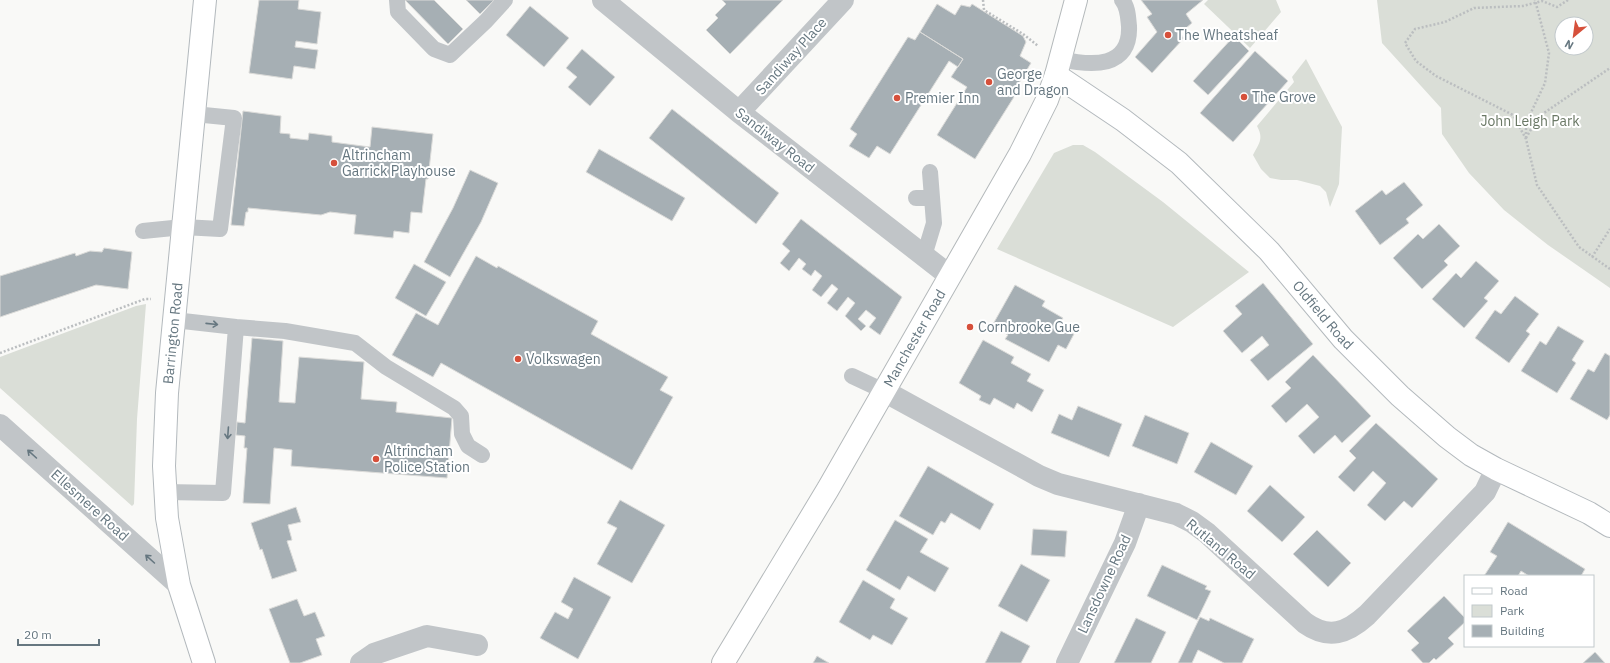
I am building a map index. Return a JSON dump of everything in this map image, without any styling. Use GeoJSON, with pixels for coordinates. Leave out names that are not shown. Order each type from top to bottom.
{"type":"FeatureCollection","features":[{"type":"Feature","properties":{"kind":"main road","name":"Barrington Road"},"geometry":{"type":"LineString","coordinates":[[204,663],[179,585],[167,518],[164,492],[164,466],[166,393],[205,0]]}},
{"type":"Feature","properties":{"kind":"main road","name":"Manchester Road"},"geometry":{"type":"LineString","coordinates":[[723,663],[828,489],[1023,147],[1047,100],[1058,67],[1076,0]]}},
{"type":"Feature","properties":{"kind":"main road","name":"Oldfield Road"},"geometry":{"type":"LineString","coordinates":[[1058,67],[1179,163],[1269,251],[1343,339],[1400,396],[1447,437],[1471,455],[1496,469],[1589,513],[1610,526]]}},
{"type":"Feature","properties":{"kind":"street","name":"Sandiway Road"},"geometry":{"type":"LineString","coordinates":[[603,0],[739,112],[950,276]]}},
{"type":"Feature","properties":{"kind":"street","name":"Sandiway Place"},"geometry":{"type":"LineString","coordinates":[[739,112],[843,0]]}},
{"type":"Feature","properties":{"kind":"street","name":"Rutland Road"},"geometry":{"type":"LineString","coordinates":[[884,391],[1039,476],[1058,484],[1176,514],[1192,522],[1237,560],[1306,623],[1318,630],[1333,632],[1343,631],[1354,627],[1367,615],[1485,492],[1496,469]]}},
{"type":"Feature","properties":{"kind":"street","name":"Ellesmere Road"},"geometry":{"type":"LineString","coordinates":[[0,424],[179,585]]}},
{"type":"Feature","properties":{"kind":"street","name":"Lansdowne Road"},"geometry":{"type":"LineString","coordinates":[[1067,663],[1125,543],[1139,504]]}},
{"type":"Feature","properties":{"kind":"street"},"geometry":{"type":"LineString","coordinates":[[361,663],[374,654],[427,636],[477,645]]}},
{"type":"Feature","properties":{"kind":"lane"},"geometry":{"type":"LineString","coordinates":[[397,0],[398,12],[434,49],[450,54],[486,21],[505,0]]}},
{"type":"Feature","properties":{"kind":"lane"},"geometry":{"type":"LineString","coordinates":[[1058,67],[1100,63],[1113,60],[1125,48],[1129,35],[1128,12],[1122,0]]}},
{"type":"Feature","properties":{"kind":"lane"},"geometry":{"type":"LineString","coordinates":[[143,231],[183,227],[220,229],[234,118],[194,114]]}},
{"type":"Feature","properties":{"kind":"lane"},"geometry":{"type":"LineString","coordinates":[[924,256],[934,223],[924,198],[930,172]]}},
{"type":"Feature","properties":{"kind":"lane"},"geometry":{"type":"LineString","coordinates":[[175,309],[236,327],[284,330],[355,343],[386,367],[454,408],[461,416],[462,434],[468,446],[482,455]]}},
{"type":"Feature","properties":{"kind":"lane"},"geometry":{"type":"LineString","coordinates":[[164,492],[223,493],[236,327]]}},
{"type":"Feature","properties":{"kind":"lane"},"geometry":{"type":"LineString","coordinates":[[852,376],[884,391]]}},
{"type":"Feature","properties":{"kind":"path"},"geometry":{"type":"LineString","coordinates":[[983,0],[984,10],[1023,34],[1058,67]]}},
{"type":"Feature","properties":{"kind":"path"},"geometry":{"type":"LineString","coordinates":[[1526,139],[1513,115],[1436,76],[1416,61],[1405,43],[1415,29],[1445,22],[1474,8],[1523,6],[1535,1],[1542,1],[1557,7],[1568,0]]}},
{"type":"Feature","properties":{"kind":"path"},"geometry":{"type":"LineString","coordinates":[[1535,1],[1549,53],[1545,83],[1526,123],[1526,139],[1537,186],[1579,247],[1610,269]]}},
{"type":"Feature","properties":{"kind":"path"},"geometry":{"type":"LineString","coordinates":[[1526,139],[1538,117],[1610,68]]}},
{"type":"Feature","properties":{"kind":"path"},"geometry":{"type":"LineString","coordinates":[[1592,257],[1610,230]]}},
{"type":"Feature","properties":{"kind":"path"},"geometry":{"type":"LineString","coordinates":[[0,353],[145,299],[175,309]]}},
{"type":"Feature","properties":{"kind":"green space"},"geometry":{"type":"Polygon","coordinates":[[[1208,0],[1276,0],[1281,12],[1250,48],[1204,4],[1208,0]]]}},
{"type":"Feature","properties":{"kind":"green space","name":"John Leigh Park"},"geometry":{"type":"Polygon","coordinates":[[[1377,0],[1610,0],[1610,288],[1548,245],[1504,210],[1469,173],[1442,134],[1441,108],[1382,43],[1377,0]]]}},
{"type":"Feature","properties":{"kind":"green space"},"geometry":{"type":"Polygon","coordinates":[[[1306,59],[1342,127],[1339,184],[1330,207],[1326,192],[1320,186],[1297,180],[1270,178],[1261,169],[1253,155],[1260,141],[1260,134],[1257,126],[1294,82],[1292,77],[1306,59]]]}},
{"type":"Feature","properties":{"kind":"green space"},"geometry":{"type":"Polygon","coordinates":[[[1073,145],[1083,145],[1095,152],[1163,202],[1249,272],[1173,327],[997,249],[1054,153],[1073,145]]]}},
{"type":"Feature","properties":{"kind":"green space"},"geometry":{"type":"Polygon","coordinates":[[[146,304],[137,419],[134,504],[132,506],[0,388],[0,357],[136,306],[146,304]]]}},
{"type":"Feature","properties":{"kind":"building"},"geometry":{"type":"Polygon","coordinates":[[[259,0],[299,0],[298,9],[321,12],[317,44],[296,41],[295,47],[318,50],[315,69],[294,66],[292,79],[249,73],[259,0]]]}},
{"type":"Feature","properties":{"kind":"building"},"geometry":{"type":"Polygon","coordinates":[[[405,0],[434,0],[463,29],[448,44],[405,0]]]}},
{"type":"Feature","properties":{"kind":"building"},"geometry":{"type":"Polygon","coordinates":[[[466,0],[494,0],[480,14],[466,0]]]}},
{"type":"Feature","properties":{"kind":"building"},"geometry":{"type":"Polygon","coordinates":[[[722,0],[783,0],[730,54],[706,30],[718,18],[715,15],[726,4],[722,0]]]}},
{"type":"Feature","properties":{"kind":"building","name":"The Wheatsheaf"},"geometry":{"type":"Polygon","coordinates":[[[1141,0],[1203,0],[1186,14],[1192,23],[1180,33],[1184,38],[1152,73],[1135,57],[1157,32],[1147,17],[1152,14],[1141,0]]]}},
{"type":"Feature","properties":{"kind":"building","name":"George and Dragon"},"geometry":{"type":"Polygon","coordinates":[[[937,4],[955,15],[961,5],[970,7],[972,4],[1023,36],[1026,42],[1020,56],[1031,63],[1016,88],[1019,89],[975,159],[937,135],[967,87],[951,77],[963,59],[920,32],[937,4]]]}},
{"type":"Feature","properties":{"kind":"building"},"geometry":{"type":"Polygon","coordinates":[[[530,6],[569,38],[544,67],[506,35],[530,6]]]}},
{"type":"Feature","properties":{"kind":"building","name":"Premier Inn"},"geometry":{"type":"Polygon","coordinates":[[[920,32],[963,59],[958,67],[949,61],[890,154],[877,146],[869,158],[849,146],[857,134],[850,129],[908,37],[915,40],[920,32]]]}},
{"type":"Feature","properties":{"kind":"building"},"geometry":{"type":"Polygon","coordinates":[[[1234,36],[1249,51],[1208,95],[1193,81],[1234,36]]]}},
{"type":"Feature","properties":{"kind":"building"},"geometry":{"type":"Polygon","coordinates":[[[582,49],[615,77],[590,106],[568,87],[577,77],[566,68],[582,49]]]}},
{"type":"Feature","properties":{"kind":"building","name":"The Grove"},"geometry":{"type":"Polygon","coordinates":[[[1255,51],[1288,81],[1233,142],[1200,113],[1255,51]]]}},
{"type":"Feature","properties":{"kind":"building"},"geometry":{"type":"Polygon","coordinates":[[[672,109],[779,193],[756,224],[649,138],[672,109]]]}},
{"type":"Feature","properties":{"kind":"building","name":"Altrincham Garrick Playhouse"},"geometry":{"type":"Polygon","coordinates":[[[243,111],[281,116],[280,133],[290,134],[290,138],[308,140],[309,133],[332,136],[332,142],[370,147],[372,127],[433,134],[428,179],[426,179],[422,213],[411,212],[409,233],[394,231],[393,238],[354,234],[356,215],[330,212],[321,215],[248,208],[244,226],[231,225],[243,111]]]}},
{"type":"Feature","properties":{"kind":"building"},"geometry":{"type":"Polygon","coordinates":[[[599,149],[685,198],[672,221],[586,172],[599,149]]]}},
{"type":"Feature","properties":{"kind":"building"},"geometry":{"type":"Polygon","coordinates":[[[470,170],[498,183],[481,222],[450,277],[424,262],[453,208],[470,170]]]}},
{"type":"Feature","properties":{"kind":"building"},"geometry":{"type":"Polygon","coordinates":[[[1404,182],[1423,205],[1406,219],[1409,223],[1380,245],[1355,211],[1382,190],[1386,195],[1404,182]]]}},
{"type":"Feature","properties":{"kind":"building"},"geometry":{"type":"Polygon","coordinates":[[[801,219],[902,297],[880,335],[869,327],[876,318],[866,310],[858,319],[866,326],[861,331],[845,316],[855,303],[848,297],[837,311],[827,303],[838,289],[832,284],[821,297],[812,290],[822,276],[815,270],[811,276],[802,269],[806,264],[799,258],[789,271],[780,263],[790,251],[782,244],[801,219]]]}},
{"type":"Feature","properties":{"kind":"building"},"geometry":{"type":"Polygon","coordinates":[[[1439,224],[1460,246],[1444,261],[1448,265],[1422,289],[1393,258],[1418,234],[1423,239],[1439,224]]]}},
{"type":"Feature","properties":{"kind":"building"},"geometry":{"type":"Polygon","coordinates":[[[104,248],[132,252],[128,289],[96,285],[0,317],[0,276],[75,253],[76,256],[90,251],[102,252],[104,248]]]}},
{"type":"Feature","properties":{"kind":"building","name":"Volkswagen"},"geometry":{"type":"Polygon","coordinates":[[[476,256],[497,268],[498,266],[598,321],[591,334],[668,377],[660,390],[673,397],[632,470],[441,363],[433,377],[392,355],[416,313],[438,325],[476,256]]]}},
{"type":"Feature","properties":{"kind":"building"},"geometry":{"type":"Polygon","coordinates":[[[1476,261],[1499,281],[1484,298],[1488,301],[1464,328],[1432,299],[1456,273],[1461,278],[1476,261]]]}},
{"type":"Feature","properties":{"kind":"building"},"geometry":{"type":"Polygon","coordinates":[[[414,264],[446,282],[426,316],[395,298],[414,264]]]}},
{"type":"Feature","properties":{"kind":"building"},"geometry":{"type":"Polygon","coordinates":[[[1263,283],[1313,344],[1268,381],[1250,360],[1269,345],[1262,336],[1242,353],[1223,331],[1242,314],[1235,306],[1263,283]]]}},
{"type":"Feature","properties":{"kind":"building"},"geometry":{"type":"Polygon","coordinates":[[[1015,285],[1045,301],[1042,306],[1063,318],[1058,325],[1074,334],[1066,349],[1058,345],[1049,362],[1005,339],[1008,335],[992,326],[1015,285]]]}},
{"type":"Feature","properties":{"kind":"building"},"geometry":{"type":"Polygon","coordinates":[[[1515,296],[1539,314],[1526,331],[1530,334],[1509,363],[1475,338],[1495,310],[1501,314],[1515,296]]]}},
{"type":"Feature","properties":{"kind":"building"},"geometry":{"type":"Polygon","coordinates":[[[1558,326],[1584,341],[1572,360],[1576,363],[1557,393],[1521,371],[1540,341],[1546,345],[1558,326]]]}},
{"type":"Feature","properties":{"kind":"building","name":"Altrincham Police Station"},"geometry":{"type":"Polygon","coordinates":[[[252,338],[283,341],[279,402],[295,403],[299,357],[364,362],[361,399],[397,402],[396,412],[452,418],[447,478],[291,466],[292,450],[274,448],[270,504],[243,503],[247,448],[244,448],[245,436],[236,435],[237,422],[245,423],[252,338]]]}},
{"type":"Feature","properties":{"kind":"building"},"geometry":{"type":"Polygon","coordinates":[[[983,340],[1014,357],[1011,363],[1031,374],[1027,381],[1044,390],[1032,412],[1017,403],[1014,409],[994,398],[990,405],[979,400],[981,396],[959,383],[983,340]]]}},
{"type":"Feature","properties":{"kind":"building"},"geometry":{"type":"Polygon","coordinates":[[[1605,353],[1610,356],[1610,415],[1607,420],[1570,399],[1588,369],[1594,372],[1605,353]]]}},
{"type":"Feature","properties":{"kind":"building"},"geometry":{"type":"Polygon","coordinates":[[[1313,355],[1371,416],[1342,443],[1335,435],[1314,454],[1298,436],[1319,417],[1307,404],[1286,423],[1271,406],[1291,388],[1285,382],[1313,355]]]}},
{"type":"Feature","properties":{"kind":"building"},"geometry":{"type":"Polygon","coordinates":[[[1078,406],[1122,424],[1109,457],[1051,433],[1059,414],[1072,420],[1078,406]]]}},
{"type":"Feature","properties":{"kind":"building"},"geometry":{"type":"Polygon","coordinates":[[[1145,415],[1189,433],[1177,464],[1132,446],[1145,415]]]}},
{"type":"Feature","properties":{"kind":"building"},"geometry":{"type":"Polygon","coordinates":[[[1376,423],[1438,479],[1412,508],[1404,501],[1385,521],[1367,505],[1386,483],[1373,471],[1354,492],[1338,477],[1356,458],[1349,451],[1376,423]]]}},
{"type":"Feature","properties":{"kind":"building"},"geometry":{"type":"Polygon","coordinates":[[[1211,442],[1253,466],[1236,495],[1194,472],[1211,442]]]}},
{"type":"Feature","properties":{"kind":"building"},"geometry":{"type":"Polygon","coordinates":[[[928,466],[994,504],[980,530],[951,513],[945,523],[941,521],[933,535],[899,516],[928,466]]]}},
{"type":"Feature","properties":{"kind":"building"},"geometry":{"type":"Polygon","coordinates":[[[1270,485],[1305,517],[1282,542],[1247,511],[1270,485]]]}},
{"type":"Feature","properties":{"kind":"building"},"geometry":{"type":"Polygon","coordinates":[[[620,500],[665,525],[632,583],[597,564],[617,528],[607,523],[620,500]]]}},
{"type":"Feature","properties":{"kind":"building"},"geometry":{"type":"Polygon","coordinates":[[[296,507],[301,522],[288,525],[292,540],[287,541],[297,571],[272,579],[251,523],[296,507]]]}},
{"type":"Feature","properties":{"kind":"building"},"geometry":{"type":"Polygon","coordinates":[[[895,520],[928,539],[920,552],[949,568],[935,592],[908,576],[900,590],[866,570],[895,520]]]}},
{"type":"Feature","properties":{"kind":"building"},"geometry":{"type":"Polygon","coordinates":[[[1508,522],[1585,569],[1582,575],[1527,575],[1521,571],[1519,575],[1485,575],[1497,556],[1490,552],[1508,522]]]}},
{"type":"Feature","properties":{"kind":"building"},"geometry":{"type":"Polygon","coordinates":[[[1033,529],[1067,531],[1065,557],[1031,555],[1033,529]]]}},
{"type":"Feature","properties":{"kind":"building"},"geometry":{"type":"Polygon","coordinates":[[[1317,530],[1351,563],[1328,587],[1293,554],[1317,530]]]}},
{"type":"Feature","properties":{"kind":"building"},"geometry":{"type":"Polygon","coordinates":[[[1021,564],[1050,580],[1027,622],[998,606],[1021,564]]]}},
{"type":"Feature","properties":{"kind":"building"},"geometry":{"type":"Polygon","coordinates":[[[1162,565],[1207,586],[1205,589],[1211,591],[1197,620],[1147,596],[1162,565]]]}},
{"type":"Feature","properties":{"kind":"building"},"geometry":{"type":"Polygon","coordinates":[[[574,577],[611,597],[578,659],[540,638],[555,612],[568,619],[573,609],[561,602],[574,577]]]}},
{"type":"Feature","properties":{"kind":"building"},"geometry":{"type":"Polygon","coordinates":[[[863,580],[895,599],[890,608],[908,618],[892,645],[873,635],[870,640],[839,622],[863,580]]]}},
{"type":"Feature","properties":{"kind":"building"},"geometry":{"type":"Polygon","coordinates":[[[1444,596],[1464,617],[1464,623],[1448,638],[1454,644],[1436,660],[1434,658],[1429,663],[1423,663],[1411,650],[1419,643],[1407,631],[1444,596]]]}},
{"type":"Feature","properties":{"kind":"building"},"geometry":{"type":"Polygon","coordinates":[[[297,599],[304,616],[315,612],[325,636],[316,639],[322,655],[300,663],[290,663],[269,609],[297,599]]]}},
{"type":"Feature","properties":{"kind":"building"},"geometry":{"type":"Polygon","coordinates":[[[1200,617],[1209,621],[1210,618],[1254,639],[1242,663],[1224,663],[1198,650],[1192,663],[1178,663],[1200,617]]]}},
{"type":"Feature","properties":{"kind":"building"},"geometry":{"type":"Polygon","coordinates":[[[1136,618],[1166,632],[1151,663],[1114,663],[1136,618]]]}},
{"type":"Feature","properties":{"kind":"building"},"geometry":{"type":"Polygon","coordinates":[[[1001,631],[1030,646],[1021,663],[985,663],[1001,631]]]}},
{"type":"Feature","properties":{"kind":"building"},"geometry":{"type":"Polygon","coordinates":[[[1595,652],[1605,663],[1583,663],[1595,652]]]}},
{"type":"Feature","properties":{"kind":"building"},"geometry":{"type":"Polygon","coordinates":[[[817,656],[829,663],[813,663],[817,656]]]}},
{"type":"Feature","properties":{"kind":"place","name":"The Wheatsheaf"},"geometry":{"type":"Point","coordinates":[1168,35]}},
{"type":"Feature","properties":{"kind":"place","name":"George and Dragon"},"geometry":{"type":"Point","coordinates":[989,82]}},
{"type":"Feature","properties":{"kind":"place","name":"The Grove"},"geometry":{"type":"Point","coordinates":[1244,97]}},
{"type":"Feature","properties":{"kind":"place","name":"Premier Inn"},"geometry":{"type":"Point","coordinates":[897,98]}},
{"type":"Feature","properties":{"kind":"place","name":"Altrincham Garrick Playhouse"},"geometry":{"type":"Point","coordinates":[334,163]}},
{"type":"Feature","properties":{"kind":"place","name":"Cornbrooke Gue"},"geometry":{"type":"Point","coordinates":[970,327]}},
{"type":"Feature","properties":{"kind":"place","name":"Volkswagen"},"geometry":{"type":"Point","coordinates":[518,359]}},
{"type":"Feature","properties":{"kind":"place","name":"Altrincham Police Station"},"geometry":{"type":"Point","coordinates":[376,459]}}]}
